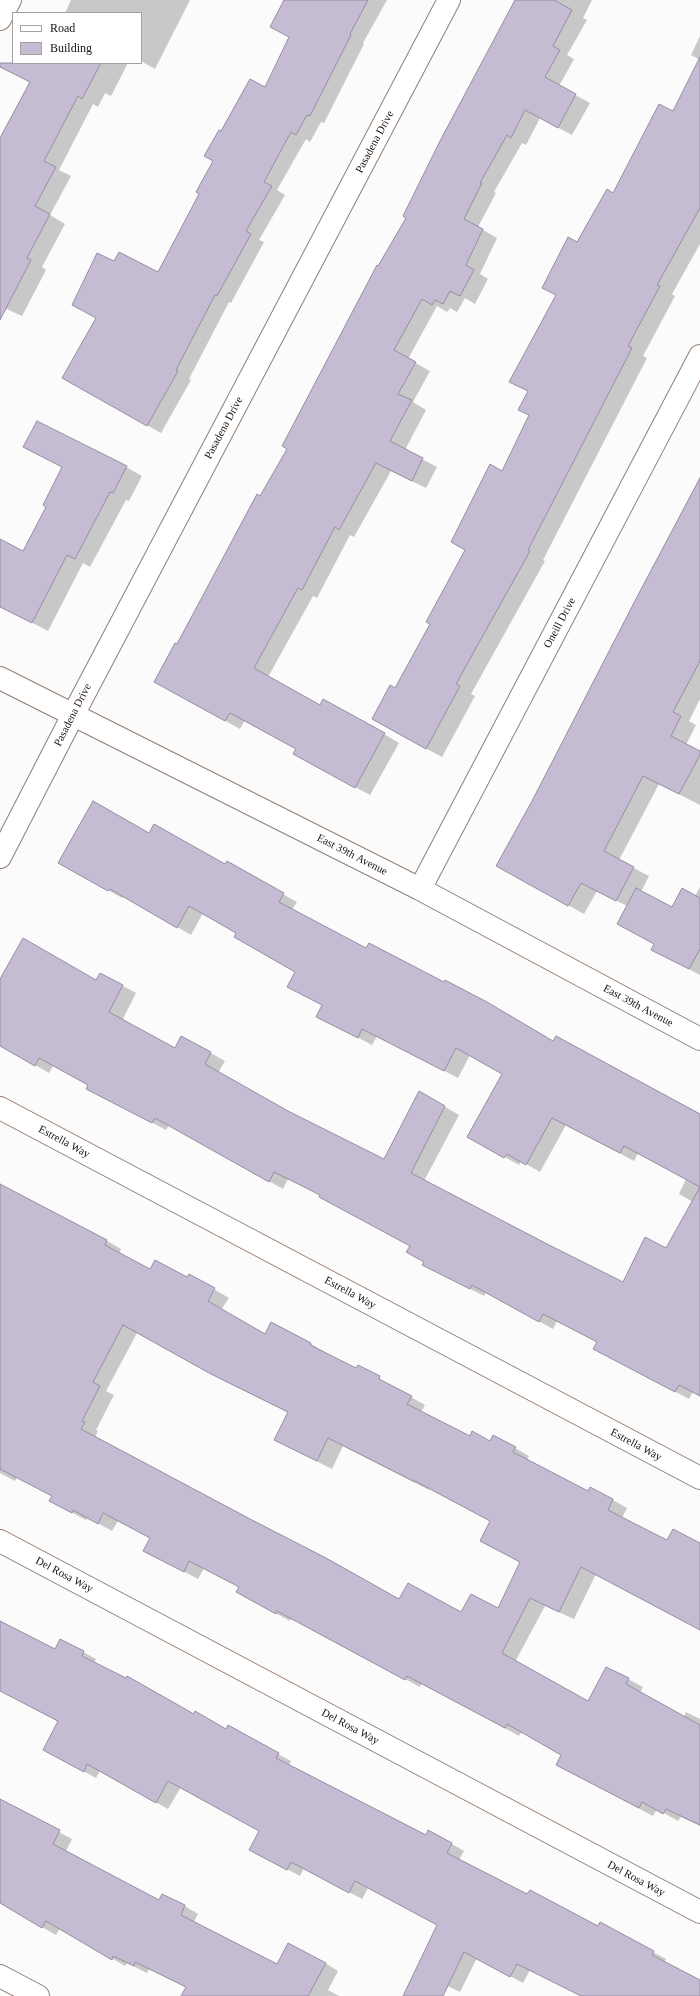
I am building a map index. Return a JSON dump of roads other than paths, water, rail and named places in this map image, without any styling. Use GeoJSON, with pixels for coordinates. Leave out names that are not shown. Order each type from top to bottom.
{"type":"FeatureCollection","features":[{"type":"Feature","properties":{"kind":"street"},"geometry":{"type":"LineString","coordinates":[[0,19],[10,0]]}},
{"type":"Feature","properties":{"kind":"street","name":"Pasadena Drive"},"geometry":{"type":"LineString","coordinates":[[0,857],[73,715],[449,0]]}},
{"type":"Feature","properties":{"kind":"street","name":"Oneill Drive"},"geometry":{"type":"LineString","coordinates":[[420,889],[700,356]]}},
{"type":"Feature","properties":{"kind":"street","name":"East 39th Avenue"},"geometry":{"type":"LineString","coordinates":[[0,678],[420,889],[700,1039]]}},
{"type":"Feature","properties":{"kind":"street","name":"Estrella Way"},"geometry":{"type":"LineString","coordinates":[[0,1108],[700,1478]]}},
{"type":"Feature","properties":{"kind":"street","name":"Del Rosa Way"},"geometry":{"type":"LineString","coordinates":[[0,1541],[700,1912]]}},
{"type":"Feature","properties":{"kind":"street"},"geometry":{"type":"LineString","coordinates":[[0,1976],[38,1996]]}}]}
